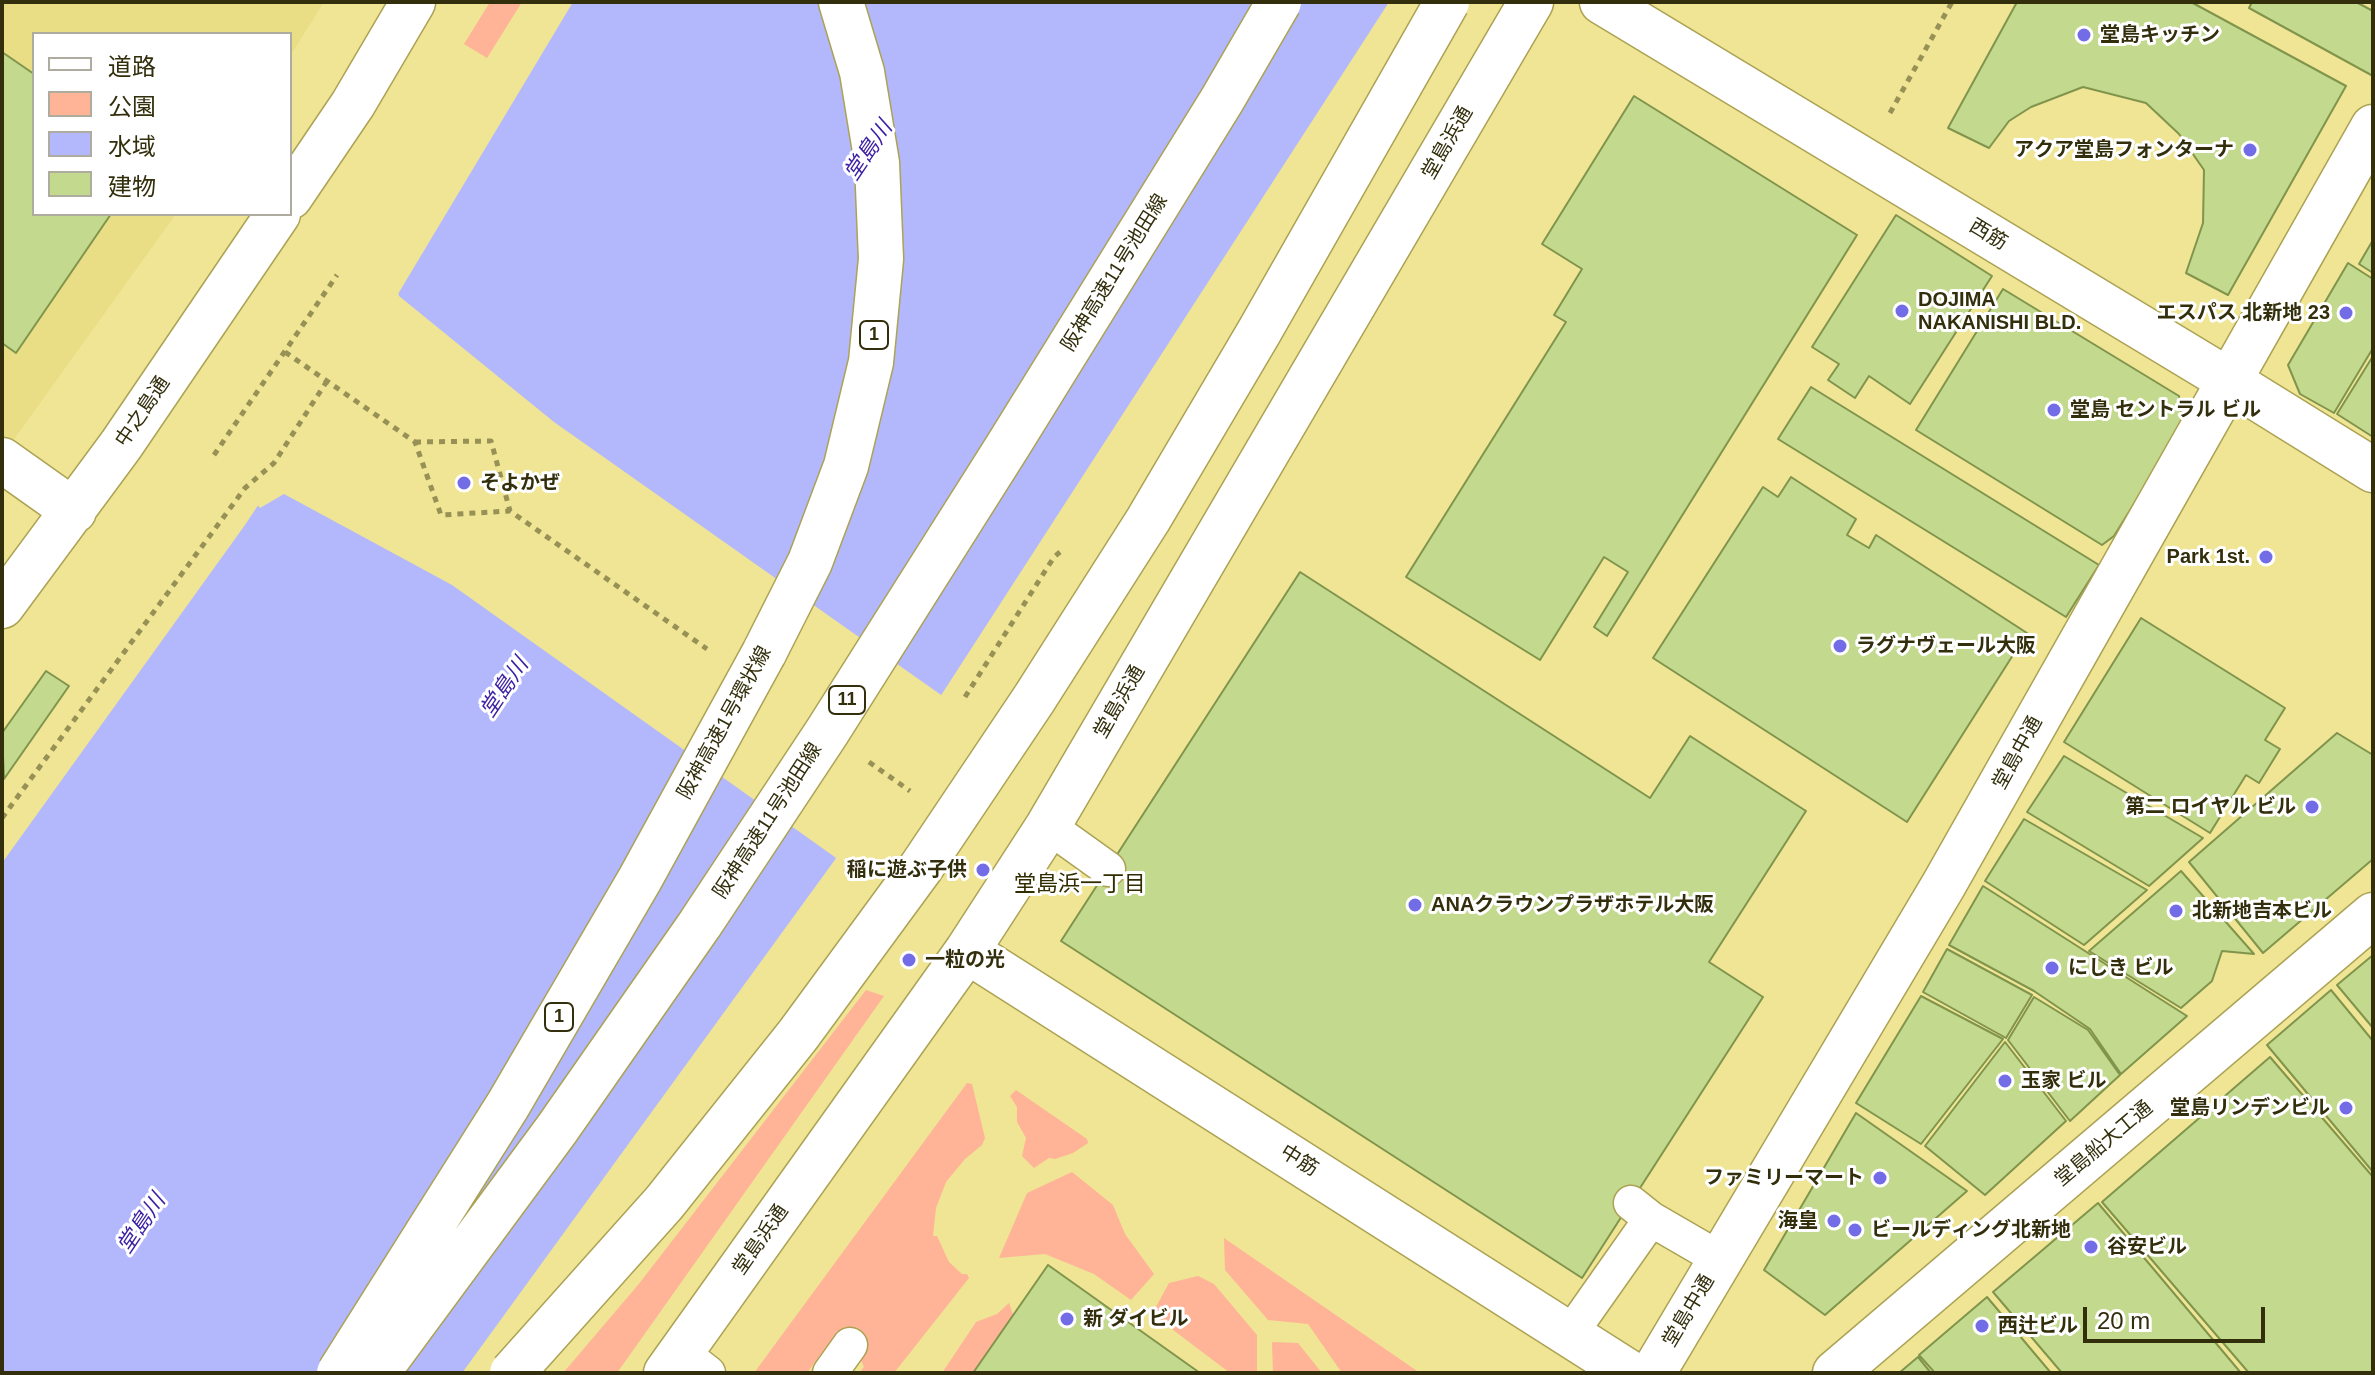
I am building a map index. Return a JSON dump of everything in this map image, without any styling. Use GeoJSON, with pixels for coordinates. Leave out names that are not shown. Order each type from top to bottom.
{"type":"FeatureCollection","features":[{"type":"Feature","properties":{"kind":"main road"},"geometry":{"type":"LineString","coordinates":[[292,194],[353,104],[413,2]]}},
{"type":"Feature","properties":{"kind":"main road","name":"阪神高速1号環状線"},"geometry":{"type":"LineString","coordinates":[[339,1373],[508,1105],[640,879],[810,562],[846,466],[871,362],[881,259],[877,163],[862,72],[841,2]]}},
{"type":"Feature","properties":{"kind":"main road","name":"阪神高速11号池田線"},"geometry":{"type":"LineString","coordinates":[[377,1373],[557,1129],[700,924],[810,758],[1042,392],[1214,114],[1279,2]]}},
{"type":"Feature","properties":{"kind":"main road"},"geometry":{"type":"LineString","coordinates":[[512,1373],[664,1203],[798,1035],[922,866],[1034,699],[1148,520],[1447,2]]}},
{"type":"Feature","properties":{"kind":"main road","name":"堂島浜通"},"geometry":{"type":"LineString","coordinates":[[685,1366],[967,951],[1048,826],[1531,2]]}},
{"type":"Feature","properties":{"kind":"main road","name":"西筋"},"geometry":{"type":"LineString","coordinates":[[1602,2],[2373,470]]}},
{"type":"Feature","properties":{"kind":"main road","name":"堂島中通"},"geometry":{"type":"LineString","coordinates":[[1653,1373],[1943,886],[2373,127]]}},
{"type":"Feature","properties":{"kind":"main road","name":"中之島通"},"geometry":{"type":"LineString","coordinates":[[2,606],[74,511],[277,216]]}},
{"type":"Feature","properties":{"kind":"main road"},"geometry":{"type":"LineString","coordinates":[[2,460],[74,511]]}},
{"type":"Feature","properties":{"kind":"main road","name":"堂島船大工通"},"geometry":{"type":"LineString","coordinates":[[1835,1373],[2373,915]]}},
{"type":"Feature","properties":{"kind":"main road","name":"中筋"},"geometry":{"type":"LineString","coordinates":[[967,951],[1630,1373]]}},
{"type":"Feature","properties":{"kind":"lane"},"geometry":{"type":"LineString","coordinates":[[1048,826],[1108,869]]}},
{"type":"Feature","properties":{"kind":"lane"},"geometry":{"type":"LineString","coordinates":[[1570,1334],[1641,1211],[1720,1259]]}},
{"type":"Feature","properties":{"kind":"lane"},"geometry":{"type":"LineString","coordinates":[[830,1373],[850,1345]]}},
{"type":"Feature","properties":{"kind":"path"},"geometry":{"type":"LineString","coordinates":[[1865,160],[1952,2]]}},
{"type":"Feature","properties":{"kind":"path"},"geometry":{"type":"LineString","coordinates":[[214,455],[337,275]]}},
{"type":"Feature","properties":{"kind":"path"},"geometry":{"type":"LineString","coordinates":[[285,352],[415,442],[441,515],[510,511],[491,441],[415,442]]}},
{"type":"Feature","properties":{"kind":"path"},"geometry":{"type":"LineString","coordinates":[[2,818],[245,488],[274,463],[327,381]]}},
{"type":"Feature","properties":{"kind":"shaded area"},"geometry":{"type":"Polygon","coordinates":[[[2,2],[324,2],[292,53],[292,32],[32,32],[32,216],[175,216],[2,456],[2,2]]]}},
{"type":"Feature","properties":{"kind":"green space"},"geometry":{"type":"Polygon","coordinates":[[[490,2],[522,2],[487,58],[464,44],[490,2]]]}},
{"type":"Feature","properties":{"kind":"green space"},"geometry":{"type":"Polygon","coordinates":[[[866,990],[884,996],[617,1373],[563,1373],[638,1285],[866,990]]]}},
{"type":"Feature","properties":{"kind":"green space"},"geometry":{"type":"Polygon","coordinates":[[[967,1083],[972,1084],[985,1138],[946,1182],[936,1208],[933,1236],[937,1236],[949,1262],[969,1278],[894,1373],[859,1373],[864,1367],[858,1354],[840,1342],[830,1342],[807,1373],[754,1373],[967,1083]]]}},
{"type":"Feature","properties":{"kind":"green space"},"geometry":{"type":"Polygon","coordinates":[[[1016,1090],[1087,1139],[1088,1143],[1073,1153],[1049,1158],[1034,1168],[1022,1156],[1026,1138],[1017,1122],[1017,1107],[1010,1096],[1016,1090]]]}},
{"type":"Feature","properties":{"kind":"green space"},"geometry":{"type":"Polygon","coordinates":[[[1072,1172],[1113,1205],[1125,1234],[1154,1274],[1131,1300],[1094,1274],[1045,1254],[999,1258],[1027,1193],[1072,1172]]]}},
{"type":"Feature","properties":{"kind":"green space"},"geometry":{"type":"Polygon","coordinates":[[[1224,1238],[1420,1373],[1342,1373],[1308,1324],[1268,1320],[1225,1270],[1224,1238]]]}},
{"type":"Feature","properties":{"kind":"green space"},"geometry":{"type":"Polygon","coordinates":[[[1198,1276],[1214,1284],[1257,1335],[1257,1373],[1230,1373],[1152,1314],[1169,1283],[1198,1276]]]}},
{"type":"Feature","properties":{"kind":"green space"},"geometry":{"type":"Polygon","coordinates":[[[1009,1303],[1014,1317],[974,1373],[942,1373],[976,1322],[997,1314],[1009,1303]]]}},
{"type":"Feature","properties":{"kind":"green space"},"geometry":{"type":"Polygon","coordinates":[[[1272,1342],[1298,1343],[1322,1373],[1273,1373],[1272,1342]]]}},
{"type":"Feature","properties":{"kind":"water","name":"堂島川"},"geometry":{"type":"Polygon","coordinates":[[[573,2],[1389,2],[834,861],[462,1373],[2,1373],[2,863],[245,525],[395,299],[573,2]]]}},
{"type":"Feature","properties":{"kind":"pier"},"geometry":{"type":"Polygon","coordinates":[[[397,288],[399,296],[554,422],[944,697],[839,860],[452,585],[284,494],[260,508],[256,503],[397,288]]]}},
{"type":"Feature","properties":{"kind":"building","name":"アクア堂島フォンターナ"},"geometry":{"type":"Polygon","coordinates":[[[2017,2],[2191,2],[2346,86],[2228,295],[2186,273],[2203,223],[2204,170],[2179,134],[2146,103],[2083,87],[2031,107],[2009,121],[1989,148],[1948,128],[2017,2]]]}},
{"type":"Feature","properties":{"kind":"building"},"geometry":{"type":"Polygon","coordinates":[[[2252,2],[2356,2],[2373,11],[2373,76],[2249,8],[2252,2]]]}},
{"type":"Feature","properties":{"kind":"building"},"geometry":{"type":"Polygon","coordinates":[[[2,52],[32,73],[32,216],[110,216],[16,353],[2,343],[2,52]]]}},
{"type":"Feature","properties":{"kind":"building"},"geometry":{"type":"Polygon","coordinates":[[[1634,96],[1857,235],[1607,636],[1594,627],[1628,572],[1604,557],[1540,660],[1406,577],[1566,322],[1554,315],[1582,269],[1542,244],[1634,96]]]}},
{"type":"Feature","properties":{"kind":"building","name":"DOJIMA NAKANISHI BLD."},"geometry":{"type":"Polygon","coordinates":[[[1896,215],[1992,276],[1910,404],[1869,376],[1855,398],[1828,380],[1839,364],[1812,347],[1896,215]]]}},
{"type":"Feature","properties":{"kind":"building"},"geometry":{"type":"Polygon","coordinates":[[[2373,240],[2373,273],[2359,264],[2373,240]]]}},
{"type":"Feature","properties":{"kind":"building","name":"エスパス 北新地 23"},"geometry":{"type":"Polygon","coordinates":[[[2348,263],[2373,279],[2373,348],[2334,413],[2300,394],[2288,365],[2348,263]]]}},
{"type":"Feature","properties":{"kind":"building","name":"堂島 セントラル ビル"},"geometry":{"type":"Polygon","coordinates":[[[2003,289],[2179,396],[2183,425],[2114,536],[2102,545],[1916,430],[2003,289]]]}},
{"type":"Feature","properties":{"kind":"building"},"geometry":{"type":"Polygon","coordinates":[[[2373,356],[2373,437],[2337,414],[2373,356]]]}},
{"type":"Feature","properties":{"kind":"building"},"geometry":{"type":"Polygon","coordinates":[[[1811,387],[2099,565],[2066,617],[1778,439],[1811,387]]]}},
{"type":"Feature","properties":{"kind":"building","name":"ラグナヴェール大阪"},"geometry":{"type":"Polygon","coordinates":[[[1791,477],[1856,519],[1847,535],[1869,548],[1876,535],[2027,633],[1907,822],[1653,658],[1763,487],[1778,497],[1791,477]]]}},
{"type":"Feature","properties":{"kind":"building","name":"ANAクラウンプラザホテル大阪"},"geometry":{"type":"Polygon","coordinates":[[[1300,572],[1650,798],[1690,736],[1806,811],[1709,962],[1763,997],[1582,1278],[1061,941],[1300,572]]]}},
{"type":"Feature","properties":{"kind":"building"},"geometry":{"type":"Polygon","coordinates":[[[2141,618],[2285,708],[2265,740],[2280,749],[2259,783],[2246,775],[2210,833],[2064,742],[2141,618]]]}},
{"type":"Feature","properties":{"kind":"building"},"geometry":{"type":"Polygon","coordinates":[[[46,671],[69,686],[4,779],[2,733],[46,671]]]}},
{"type":"Feature","properties":{"kind":"building","name":"第二 ロイヤル ビル"},"geometry":{"type":"Polygon","coordinates":[[[2337,733],[2373,755],[2373,859],[2263,953],[2189,862],[2337,733]]]}},
{"type":"Feature","properties":{"kind":"building"},"geometry":{"type":"Polygon","coordinates":[[[2064,756],[2203,838],[2149,886],[2027,812],[2064,756]]]}},
{"type":"Feature","properties":{"kind":"building"},"geometry":{"type":"Polygon","coordinates":[[[2024,819],[2147,890],[2084,945],[1985,881],[2024,819]]]}},
{"type":"Feature","properties":{"kind":"building","name":"北新地吉本ビル"},"geometry":{"type":"Polygon","coordinates":[[[2181,871],[2254,954],[2222,951],[2212,981],[2181,1008],[2089,951],[2181,871]]]}},
{"type":"Feature","properties":{"kind":"building","name":"にしき ビル"},"geometry":{"type":"Polygon","coordinates":[[[1983,886],[2187,1016],[2121,1074],[2090,1029],[2034,991],[1949,945],[1983,886]]]}},
{"type":"Feature","properties":{"kind":"building"},"geometry":{"type":"Polygon","coordinates":[[[1947,949],[2032,995],[2006,1038],[1923,992],[1947,949]]]}},
{"type":"Feature","properties":{"kind":"building"},"geometry":{"type":"Polygon","coordinates":[[[2373,955],[2373,1028],[2337,985],[2373,955]]]}},
{"type":"Feature","properties":{"kind":"building","name":"堂島リンデンビル"},"geometry":{"type":"Polygon","coordinates":[[[2331,990],[2373,1041],[2373,1172],[2267,1045],[2331,990]]]}},
{"type":"Feature","properties":{"kind":"building"},"geometry":{"type":"Polygon","coordinates":[[[1921,996],[2003,1039],[1921,1144],[1856,1103],[1921,996]]]}},
{"type":"Feature","properties":{"kind":"building"},"geometry":{"type":"Polygon","coordinates":[[[2034,997],[2088,1030],[2120,1075],[2070,1121],[2008,1040],[2034,997]]]}},
{"type":"Feature","properties":{"kind":"building","name":"玉家 ビル"},"geometry":{"type":"Polygon","coordinates":[[[2005,1042],[2066,1121],[1985,1195],[1925,1146],[2005,1042]]]}},
{"type":"Feature","properties":{"kind":"building"},"geometry":{"type":"Polygon","coordinates":[[[2270,1057],[2373,1177],[2373,1373],[2249,1373],[2102,1202],[2270,1057]]]}},
{"type":"Feature","properties":{"kind":"building","name":"ビールディング北新地"},"geometry":{"type":"Polygon","coordinates":[[[1856,1113],[1967,1191],[1825,1315],[1764,1270],[1856,1113]]]}},
{"type":"Feature","properties":{"kind":"building","name":"谷安ビル"},"geometry":{"type":"Polygon","coordinates":[[[2098,1203],[2241,1373],[2062,1373],[1993,1292],[2098,1203]]]}},
{"type":"Feature","properties":{"kind":"building","name":"新 ダイビル"},"geometry":{"type":"Polygon","coordinates":[[[1048,1265],[1200,1373],[973,1373],[1048,1265]]]}},
{"type":"Feature","properties":{"kind":"building","name":"西辻ビル"},"geometry":{"type":"Polygon","coordinates":[[[1987,1297],[2051,1373],[1935,1373],[1919,1355],[1987,1297]]]}},
{"type":"Feature","properties":{"kind":"building"},"geometry":{"type":"Polygon","coordinates":[[[1918,1357],[1931,1373],[1899,1373],[1918,1357]]]}},
{"type":"Feature","properties":{"kind":"place","name":"堂島キッチン"},"geometry":{"type":"Point","coordinates":[2084,35]}},
{"type":"Feature","properties":{"kind":"place","name":"アクア堂島フォンターナ"},"geometry":{"type":"Point","coordinates":[2250,150]}},
{"type":"Feature","properties":{"kind":"place","name":"DOJIMA NAKANISHI BLD."},"geometry":{"type":"Point","coordinates":[1902,311]}},
{"type":"Feature","properties":{"kind":"place","name":"エスパス 北新地 23"},"geometry":{"type":"Point","coordinates":[2346,313]}},
{"type":"Feature","properties":{"kind":"place","name":"堂島 セントラル ビル"},"geometry":{"type":"Point","coordinates":[2054,410]}},
{"type":"Feature","properties":{"kind":"place","name":"そよかぜ"},"geometry":{"type":"Point","coordinates":[464,483]}},
{"type":"Feature","properties":{"kind":"place","name":"Park 1st."},"geometry":{"type":"Point","coordinates":[2266,557]}},
{"type":"Feature","properties":{"kind":"place","name":"ラグナヴェール大阪"},"geometry":{"type":"Point","coordinates":[1840,646]}},
{"type":"Feature","properties":{"kind":"place","name":"第二 ロイヤル ビル"},"geometry":{"type":"Point","coordinates":[2312,807]}},
{"type":"Feature","properties":{"kind":"place","name":"稲に遊ぶ子供"},"geometry":{"type":"Point","coordinates":[983,870]}},
{"type":"Feature","properties":{"kind":"place","name":"ANAクラウンプラザホテル大阪"},"geometry":{"type":"Point","coordinates":[1415,905]}},
{"type":"Feature","properties":{"kind":"place","name":"北新地吉本ビル"},"geometry":{"type":"Point","coordinates":[2176,911]}},
{"type":"Feature","properties":{"kind":"place","name":"一粒の光"},"geometry":{"type":"Point","coordinates":[909,960]}},
{"type":"Feature","properties":{"kind":"place","name":"にしき ビル"},"geometry":{"type":"Point","coordinates":[2052,968]}},
{"type":"Feature","properties":{"kind":"place","name":"玉家 ビル"},"geometry":{"type":"Point","coordinates":[2005,1081]}},
{"type":"Feature","properties":{"kind":"place","name":"堂島リンデンビル"},"geometry":{"type":"Point","coordinates":[2346,1108]}},
{"type":"Feature","properties":{"kind":"place","name":"ファミリーマート"},"geometry":{"type":"Point","coordinates":[1880,1178]}},
{"type":"Feature","properties":{"kind":"place","name":"海皇"},"geometry":{"type":"Point","coordinates":[1834,1221]}},
{"type":"Feature","properties":{"kind":"place","name":"ビールディング北新地"},"geometry":{"type":"Point","coordinates":[1855,1230]}},
{"type":"Feature","properties":{"kind":"place","name":"谷安ビル"},"geometry":{"type":"Point","coordinates":[2091,1247]}},
{"type":"Feature","properties":{"kind":"place","name":"新 ダイビル"},"geometry":{"type":"Point","coordinates":[1067,1319]}},
{"type":"Feature","properties":{"kind":"place","name":"西辻ビル"},"geometry":{"type":"Point","coordinates":[1982,1326]}},
{"type":"Feature","properties":{"kind":"district","name":"堂島浜一丁目"},"geometry":{"type":"Point","coordinates":[1080,885]}}]}
